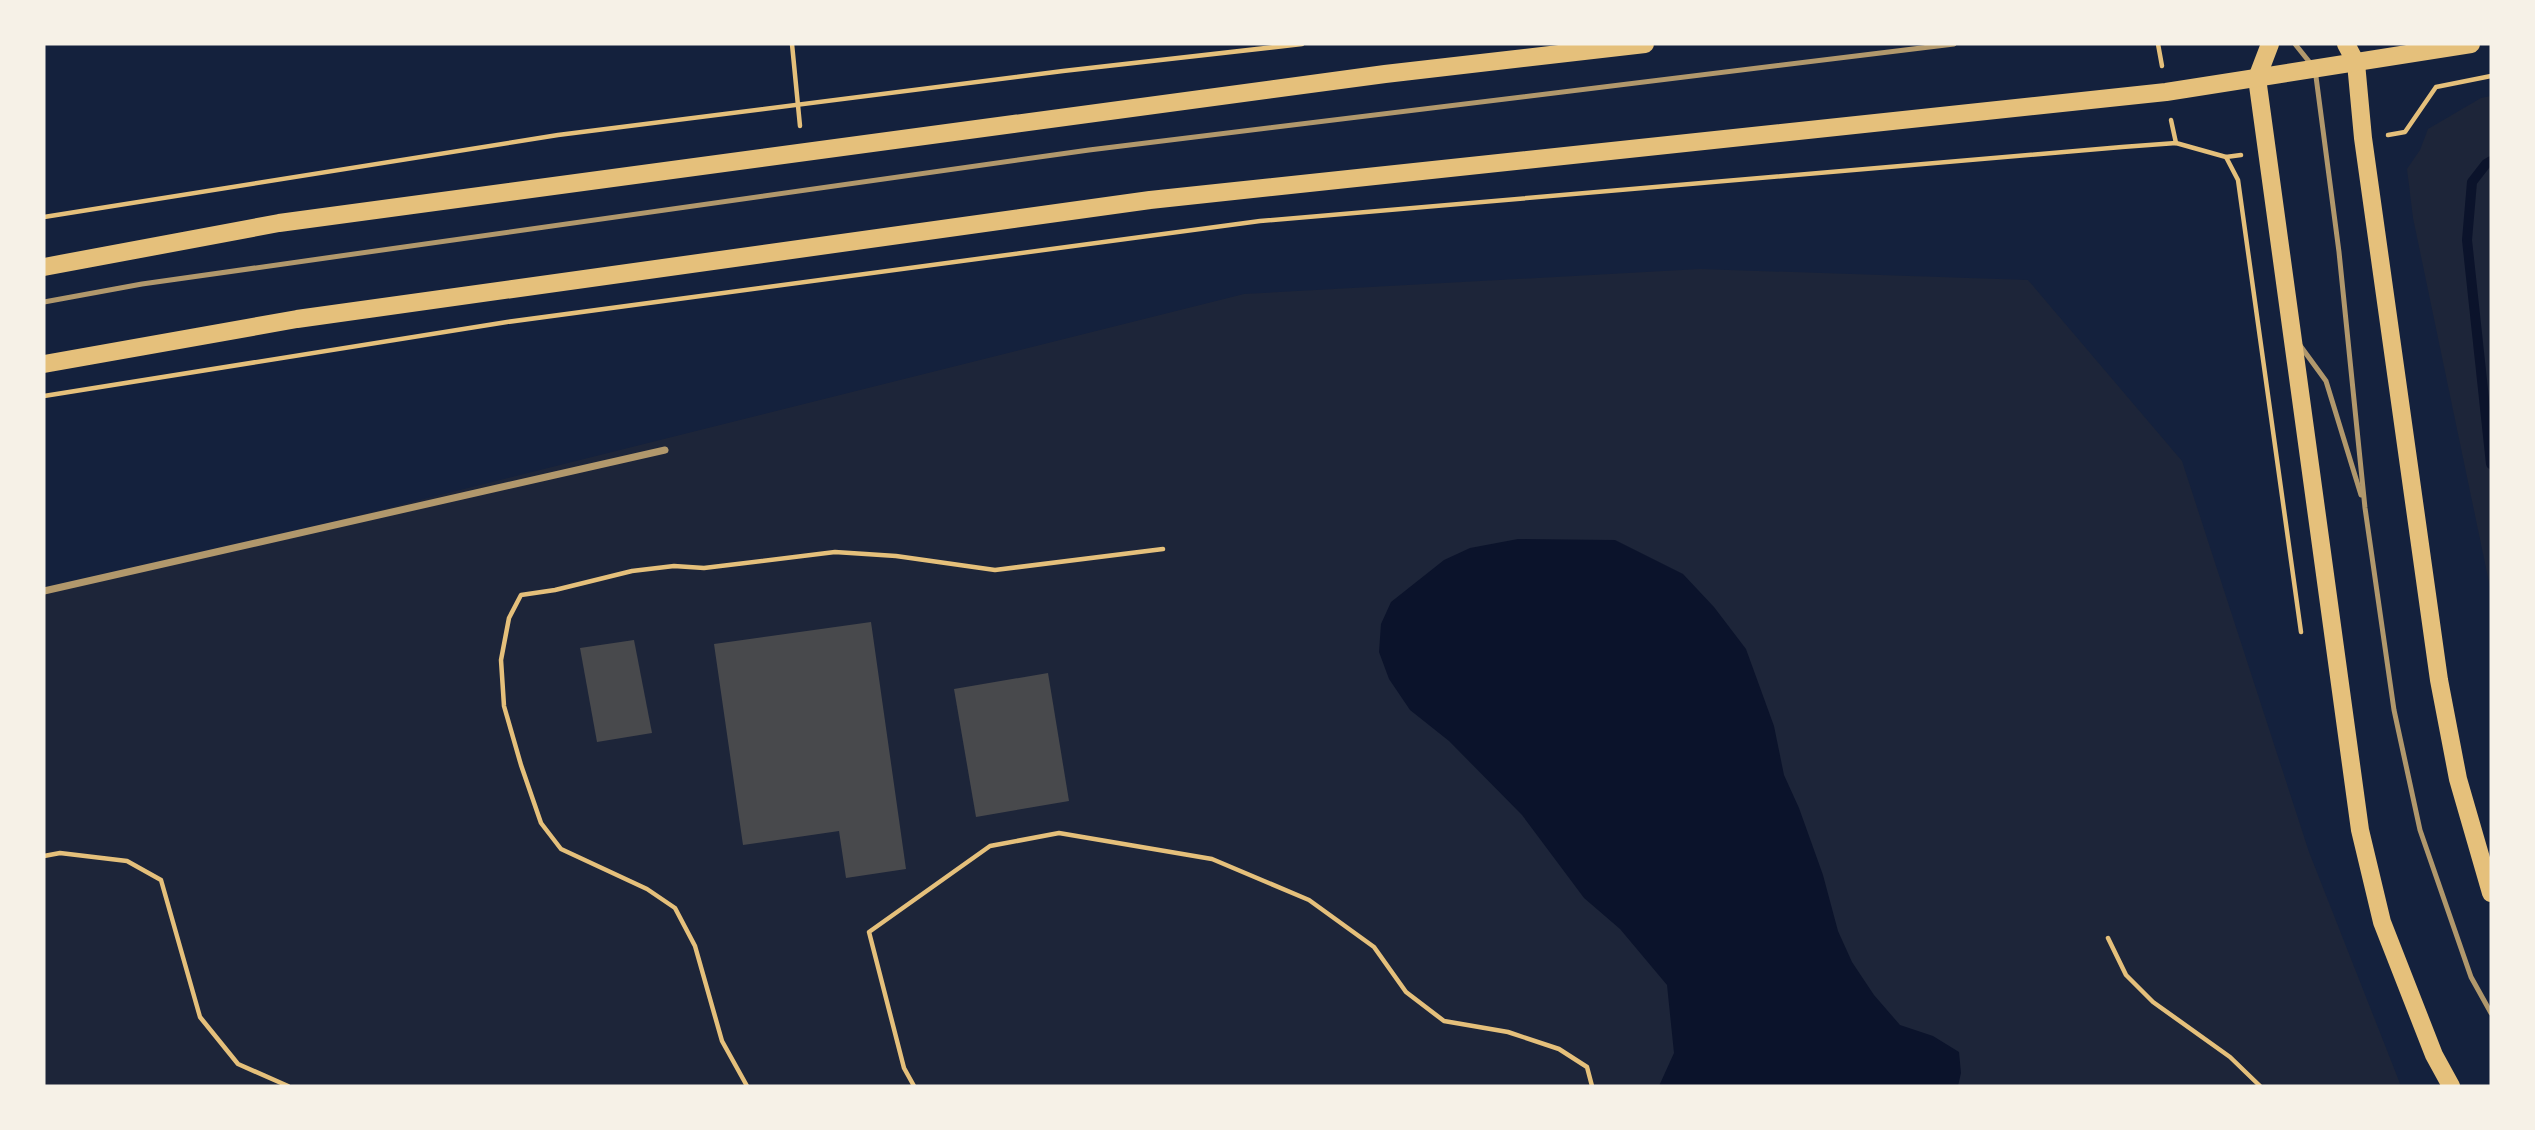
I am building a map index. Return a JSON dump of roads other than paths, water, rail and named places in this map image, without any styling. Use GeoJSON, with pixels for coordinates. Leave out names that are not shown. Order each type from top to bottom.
{"type":"FeatureCollection","features":[{"type":"Feature","properties":{"kind":"main road"},"geometry":{"type":"LineString","coordinates":[[44,267],[279,223],[1385,74],[1645,44]]}},
{"type":"Feature","properties":{"kind":"main road"},"geometry":{"type":"LineString","coordinates":[[2270,44],[2257,78],[2360,830],[2382,922],[2434,1055],[2451,1086]]}},
{"type":"Feature","properties":{"kind":"main road"},"geometry":{"type":"LineString","coordinates":[[2346,44],[2356,63],[2365,152],[2439,680],[2458,779],[2491,893]]}},
{"type":"Feature","properties":{"kind":"main road"},"geometry":{"type":"LineString","coordinates":[[44,364],[297,319],[1150,200],[2166,92],[2471,44]]}},
{"type":"Feature","properties":{"kind":"street"},"geometry":{"type":"LineString","coordinates":[[44,591],[665,450]]}},
{"type":"Feature","properties":{"kind":"lane"},"geometry":{"type":"LineString","coordinates":[[44,302],[169,280],[1088,150],[1954,44]]}},
{"type":"Feature","properties":{"kind":"lane"},"geometry":{"type":"LineString","coordinates":[[2295,44],[2315,69],[2339,252],[2365,508],[2394,710],[2420,830],[2471,977],[2491,1013]]}},
{"type":"Feature","properties":{"kind":"lane"},"geometry":{"type":"LineString","coordinates":[[2290,332],[2326,381],[2365,508]]}},
{"type":"Feature","properties":{"kind":"waterway"},"geometry":{"type":"LineString","coordinates":[[2491,161],[2472,182],[2467,240],[2491,464]]}}]}
